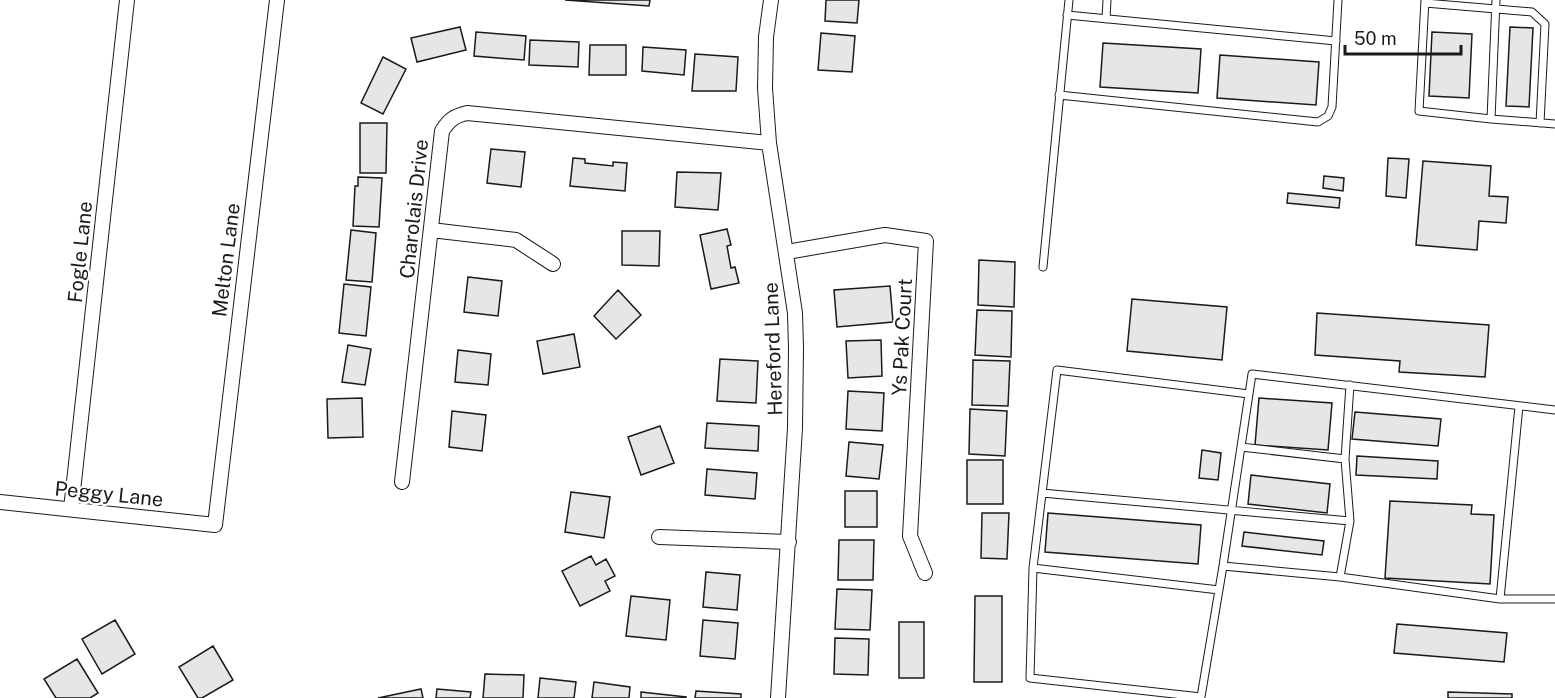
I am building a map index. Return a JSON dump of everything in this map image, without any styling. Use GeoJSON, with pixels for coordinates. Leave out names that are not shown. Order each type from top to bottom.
{"type":"FeatureCollection","features":[{"type":"Feature","properties":{"kind":"street","name":"Fogle Lane"},"geometry":{"type":"LineString","coordinates":[[71,509],[127,0]]}},
{"type":"Feature","properties":{"kind":"street","name":"Melton Lane"},"geometry":{"type":"LineString","coordinates":[[214,525],[277,0]]}},
{"type":"Feature","properties":{"kind":"street","name":"Hereford Lane"},"geometry":{"type":"LineString","coordinates":[[771,0],[766,37],[765,88],[769,143],[795,314],[796,348],[795,428],[778,698]]}},
{"type":"Feature","properties":{"kind":"street","name":"Charolais Drive"},"geometry":{"type":"LineString","coordinates":[[402,482],[442,131],[448,121],[467,113],[769,143]]}},
{"type":"Feature","properties":{"kind":"street"},"geometry":{"type":"LineString","coordinates":[[431,230],[516,240],[553,264]]}},
{"type":"Feature","properties":{"kind":"street","name":"Ys Pak Court"},"geometry":{"type":"LineString","coordinates":[[787,252],[885,235],[926,241],[910,537],[925,573]]}},
{"type":"Feature","properties":{"kind":"street","name":"Peggy Lane"},"geometry":{"type":"LineString","coordinates":[[0,502],[214,525]]}},
{"type":"Feature","properties":{"kind":"street"},"geometry":{"type":"LineString","coordinates":[[659,537],[789,543]]}},
{"type":"Feature","properties":{"kind":"lane"},"geometry":{"type":"LineString","coordinates":[[1043,267],[1069,0]]}},
{"type":"Feature","properties":{"kind":"lane"},"geometry":{"type":"LineString","coordinates":[[1106,19],[1107,0]]}},
{"type":"Feature","properties":{"kind":"lane"},"geometry":{"type":"LineString","coordinates":[[1059,94],[1318,122],[1328,116],[1332,107],[1338,0]]}},
{"type":"Feature","properties":{"kind":"lane"},"geometry":{"type":"LineString","coordinates":[[1491,119],[1496,0]]}},
{"type":"Feature","properties":{"kind":"lane"},"geometry":{"type":"LineString","coordinates":[[1540,123],[1545,24],[1532,12],[1425,1],[1419,111],[1491,119],[1540,123],[1555,124]]}},
{"type":"Feature","properties":{"kind":"lane"},"geometry":{"type":"LineString","coordinates":[[1067,15],[1336,41]]}},
{"type":"Feature","properties":{"kind":"lane"},"geometry":{"type":"LineString","coordinates":[[1249,394],[1057,370],[1033,568],[1030,678],[1201,697],[1223,566],[1231,512],[1241,447],[1249,394],[1252,374],[1555,410]]}},
{"type":"Feature","properties":{"kind":"lane"},"geometry":{"type":"LineString","coordinates":[[1340,577],[1350,521],[1345,459],[1350,385]]}},
{"type":"Feature","properties":{"kind":"lane"},"geometry":{"type":"LineString","coordinates":[[1500,599],[1519,406]]}},
{"type":"Feature","properties":{"kind":"lane"},"geometry":{"type":"LineString","coordinates":[[1241,447],[1345,459]]}},
{"type":"Feature","properties":{"kind":"lane"},"geometry":{"type":"LineString","coordinates":[[1042,493],[1231,512],[1350,521]]}},
{"type":"Feature","properties":{"kind":"lane"},"geometry":{"type":"LineString","coordinates":[[1223,566],[1340,577],[1500,599],[1555,599]]}},
{"type":"Feature","properties":{"kind":"lane"},"geometry":{"type":"LineString","coordinates":[[1033,568],[1219,590]]}},
{"type":"Feature","properties":{"kind":"building"},"geometry":{"type":"Polygon","coordinates":[[[565,0],[650,0],[649,6],[565,0]]]}},
{"type":"Feature","properties":{"kind":"building"},"geometry":{"type":"Polygon","coordinates":[[[826,0],[859,0],[857,23],[825,21],[826,0]]]}},
{"type":"Feature","properties":{"kind":"building"},"geometry":{"type":"Polygon","coordinates":[[[460,27],[466,50],[417,62],[411,38],[460,27]]]}},
{"type":"Feature","properties":{"kind":"building"},"geometry":{"type":"Polygon","coordinates":[[[1510,27],[1533,28],[1529,107],[1506,106],[1510,27]]]}},
{"type":"Feature","properties":{"kind":"building"},"geometry":{"type":"Polygon","coordinates":[[[476,32],[526,36],[524,60],[474,56],[476,32]]]}},
{"type":"Feature","properties":{"kind":"building"},"geometry":{"type":"Polygon","coordinates":[[[1432,32],[1472,34],[1469,98],[1429,96],[1432,32]]]}},
{"type":"Feature","properties":{"kind":"building"},"geometry":{"type":"Polygon","coordinates":[[[821,33],[855,36],[852,72],[818,70],[821,33]]]}},
{"type":"Feature","properties":{"kind":"building"},"geometry":{"type":"Polygon","coordinates":[[[530,40],[579,42],[578,67],[529,65],[530,40]]]}},
{"type":"Feature","properties":{"kind":"building"},"geometry":{"type":"Polygon","coordinates":[[[1103,43],[1201,49],[1198,93],[1100,87],[1103,43]]]}},
{"type":"Feature","properties":{"kind":"building"},"geometry":{"type":"Polygon","coordinates":[[[590,45],[626,45],[626,75],[589,75],[590,45]]]}},
{"type":"Feature","properties":{"kind":"building"},"geometry":{"type":"Polygon","coordinates":[[[643,47],[686,50],[684,75],[642,71],[643,47]]]}},
{"type":"Feature","properties":{"kind":"building"},"geometry":{"type":"Polygon","coordinates":[[[695,54],[738,57],[736,91],[692,91],[695,54]]]}},
{"type":"Feature","properties":{"kind":"building"},"geometry":{"type":"Polygon","coordinates":[[[1220,55],[1319,62],[1316,105],[1217,98],[1220,55]]]}},
{"type":"Feature","properties":{"kind":"building"},"geometry":{"type":"Polygon","coordinates":[[[383,57],[406,69],[383,114],[361,103],[383,57]]]}},
{"type":"Feature","properties":{"kind":"building"},"geometry":{"type":"Polygon","coordinates":[[[360,123],[387,123],[386,173],[360,173],[360,123]]]}},
{"type":"Feature","properties":{"kind":"building"},"geometry":{"type":"Polygon","coordinates":[[[491,149],[525,152],[521,187],[487,183],[491,149]]]}},
{"type":"Feature","properties":{"kind":"building"},"geometry":{"type":"Polygon","coordinates":[[[573,158],[585,159],[585,163],[613,166],[613,162],[627,163],[625,191],[570,186],[573,158]]]}},
{"type":"Feature","properties":{"kind":"building"},"geometry":{"type":"Polygon","coordinates":[[[1388,158],[1409,159],[1406,198],[1386,196],[1388,158]]]}},
{"type":"Feature","properties":{"kind":"building"},"geometry":{"type":"Polygon","coordinates":[[[1423,161],[1491,166],[1489,196],[1508,197],[1506,223],[1479,221],[1477,250],[1416,245],[1423,161]]]}},
{"type":"Feature","properties":{"kind":"building"},"geometry":{"type":"Polygon","coordinates":[[[677,172],[721,173],[718,210],[675,207],[677,172]]]}},
{"type":"Feature","properties":{"kind":"building"},"geometry":{"type":"Polygon","coordinates":[[[1324,176],[1344,178],[1343,191],[1323,188],[1324,176]]]}},
{"type":"Feature","properties":{"kind":"building"},"geometry":{"type":"Polygon","coordinates":[[[358,177],[382,178],[379,227],[353,226],[355,186],[358,186],[358,177]]]}},
{"type":"Feature","properties":{"kind":"building"},"geometry":{"type":"Polygon","coordinates":[[[1288,193],[1340,198],[1339,208],[1287,203],[1288,193]]]}},
{"type":"Feature","properties":{"kind":"building"},"geometry":{"type":"Polygon","coordinates":[[[727,229],[731,245],[727,246],[731,268],[735,267],[739,283],[711,289],[700,235],[727,229]]]}},
{"type":"Feature","properties":{"kind":"building"},"geometry":{"type":"Polygon","coordinates":[[[351,230],[376,233],[372,282],[346,280],[351,230]]]}},
{"type":"Feature","properties":{"kind":"building"},"geometry":{"type":"Polygon","coordinates":[[[622,231],[660,231],[659,266],[622,265],[622,231]]]}},
{"type":"Feature","properties":{"kind":"building"},"geometry":{"type":"Polygon","coordinates":[[[979,260],[1015,262],[1014,307],[978,305],[979,260]]]}},
{"type":"Feature","properties":{"kind":"building"},"geometry":{"type":"Polygon","coordinates":[[[468,277],[502,281],[498,316],[464,312],[468,277]]]}},
{"type":"Feature","properties":{"kind":"building"},"geometry":{"type":"Polygon","coordinates":[[[344,284],[371,287],[366,336],[339,333],[344,284]]]}},
{"type":"Feature","properties":{"kind":"building"},"geometry":{"type":"Polygon","coordinates":[[[890,286],[893,322],[837,327],[834,290],[890,286]]]}},
{"type":"Feature","properties":{"kind":"building"},"geometry":{"type":"Polygon","coordinates":[[[618,290],[641,315],[616,339],[594,316],[618,290]]]}},
{"type":"Feature","properties":{"kind":"building"},"geometry":{"type":"Polygon","coordinates":[[[1132,299],[1227,307],[1222,360],[1127,351],[1132,299]]]}},
{"type":"Feature","properties":{"kind":"building"},"geometry":{"type":"Polygon","coordinates":[[[977,310],[1012,311],[1011,357],[975,355],[977,310]]]}},
{"type":"Feature","properties":{"kind":"building"},"geometry":{"type":"Polygon","coordinates":[[[1317,313],[1489,325],[1485,377],[1399,372],[1400,361],[1315,355],[1317,313]]]}},
{"type":"Feature","properties":{"kind":"building"},"geometry":{"type":"Polygon","coordinates":[[[574,334],[580,367],[543,374],[537,341],[574,334]]]}},
{"type":"Feature","properties":{"kind":"building"},"geometry":{"type":"Polygon","coordinates":[[[881,340],[882,376],[848,378],[846,341],[881,340]]]}},
{"type":"Feature","properties":{"kind":"building"},"geometry":{"type":"Polygon","coordinates":[[[348,345],[371,349],[365,385],[342,382],[348,345]]]}},
{"type":"Feature","properties":{"kind":"building"},"geometry":{"type":"Polygon","coordinates":[[[458,350],[491,354],[488,385],[455,382],[458,350]]]}},
{"type":"Feature","properties":{"kind":"building"},"geometry":{"type":"Polygon","coordinates":[[[720,359],[758,361],[756,403],[717,401],[720,359]]]}},
{"type":"Feature","properties":{"kind":"building"},"geometry":{"type":"Polygon","coordinates":[[[973,360],[1010,361],[1008,406],[972,405],[973,360]]]}},
{"type":"Feature","properties":{"kind":"building"},"geometry":{"type":"Polygon","coordinates":[[[848,391],[884,393],[882,431],[846,429],[848,391]]]}},
{"type":"Feature","properties":{"kind":"building"},"geometry":{"type":"Polygon","coordinates":[[[362,398],[363,437],[328,438],[327,399],[362,398]]]}},
{"type":"Feature","properties":{"kind":"building"},"geometry":{"type":"Polygon","coordinates":[[[1259,398],[1332,403],[1328,450],[1255,445],[1259,398]]]}},
{"type":"Feature","properties":{"kind":"building"},"geometry":{"type":"Polygon","coordinates":[[[970,409],[1007,411],[1005,456],[969,454],[970,409]]]}},
{"type":"Feature","properties":{"kind":"building"},"geometry":{"type":"Polygon","coordinates":[[[452,411],[486,415],[482,451],[449,447],[452,411]]]}},
{"type":"Feature","properties":{"kind":"building"},"geometry":{"type":"Polygon","coordinates":[[[1355,412],[1441,419],[1438,446],[1352,439],[1355,412]]]}},
{"type":"Feature","properties":{"kind":"building"},"geometry":{"type":"Polygon","coordinates":[[[707,423],[759,426],[758,451],[705,448],[707,423]]]}},
{"type":"Feature","properties":{"kind":"building"},"geometry":{"type":"Polygon","coordinates":[[[660,426],[674,463],[641,475],[628,437],[660,426]]]}},
{"type":"Feature","properties":{"kind":"building"},"geometry":{"type":"Polygon","coordinates":[[[849,442],[883,445],[879,479],[846,476],[849,442]]]}},
{"type":"Feature","properties":{"kind":"building"},"geometry":{"type":"Polygon","coordinates":[[[1202,450],[1221,453],[1218,480],[1199,478],[1202,450]]]}},
{"type":"Feature","properties":{"kind":"building"},"geometry":{"type":"Polygon","coordinates":[[[1357,456],[1438,461],[1437,479],[1356,475],[1357,456]]]}},
{"type":"Feature","properties":{"kind":"building"},"geometry":{"type":"Polygon","coordinates":[[[967,460],[1003,460],[1003,504],[967,504],[967,460]]]}},
{"type":"Feature","properties":{"kind":"building"},"geometry":{"type":"Polygon","coordinates":[[[707,469],[757,473],[755,499],[705,495],[707,469]]]}},
{"type":"Feature","properties":{"kind":"building"},"geometry":{"type":"Polygon","coordinates":[[[1251,475],[1330,484],[1327,513],[1248,504],[1251,475]]]}},
{"type":"Feature","properties":{"kind":"building"},"geometry":{"type":"Polygon","coordinates":[[[845,491],[877,491],[877,527],[845,527],[845,491]]]}},
{"type":"Feature","properties":{"kind":"building"},"geometry":{"type":"Polygon","coordinates":[[[571,492],[610,497],[604,538],[565,532],[571,492]]]}},
{"type":"Feature","properties":{"kind":"building"},"geometry":{"type":"Polygon","coordinates":[[[1390,501],[1472,505],[1471,514],[1494,515],[1490,584],[1385,578],[1390,501]]]}},
{"type":"Feature","properties":{"kind":"building"},"geometry":{"type":"Polygon","coordinates":[[[982,513],[1009,513],[1007,559],[981,558],[982,513]]]}},
{"type":"Feature","properties":{"kind":"building"},"geometry":{"type":"Polygon","coordinates":[[[1048,513],[1201,525],[1198,564],[1045,552],[1048,513]]]}},
{"type":"Feature","properties":{"kind":"building"},"geometry":{"type":"Polygon","coordinates":[[[1244,532],[1324,541],[1322,555],[1242,546],[1244,532]]]}},
{"type":"Feature","properties":{"kind":"building"},"geometry":{"type":"Polygon","coordinates":[[[839,540],[874,540],[873,580],[838,580],[839,540]]]}},
{"type":"Feature","properties":{"kind":"building"},"geometry":{"type":"Polygon","coordinates":[[[591,556],[596,565],[606,559],[615,576],[605,581],[610,591],[580,606],[562,571],[591,556]]]}},
{"type":"Feature","properties":{"kind":"building"},"geometry":{"type":"Polygon","coordinates":[[[706,572],[740,575],[737,610],[703,607],[706,572]]]}},
{"type":"Feature","properties":{"kind":"building"},"geometry":{"type":"Polygon","coordinates":[[[837,589],[872,590],[870,630],[835,629],[837,589]]]}},
{"type":"Feature","properties":{"kind":"building"},"geometry":{"type":"Polygon","coordinates":[[[631,596],[670,600],[666,640],[626,636],[631,596]]]}},
{"type":"Feature","properties":{"kind":"building"},"geometry":{"type":"Polygon","coordinates":[[[975,596],[1002,596],[1002,682],[974,682],[975,596]]]}},
{"type":"Feature","properties":{"kind":"building"},"geometry":{"type":"Polygon","coordinates":[[[115,620],[135,654],[102,674],[82,639],[115,620]]]}},
{"type":"Feature","properties":{"kind":"building"},"geometry":{"type":"Polygon","coordinates":[[[703,620],[738,623],[735,659],[700,656],[703,620]]]}},
{"type":"Feature","properties":{"kind":"building"},"geometry":{"type":"Polygon","coordinates":[[[899,622],[924,622],[924,678],[899,678],[899,622]]]}},
{"type":"Feature","properties":{"kind":"building"},"geometry":{"type":"Polygon","coordinates":[[[1397,624],[1507,633],[1504,662],[1394,653],[1397,624]]]}},
{"type":"Feature","properties":{"kind":"building"},"geometry":{"type":"Polygon","coordinates":[[[835,638],[869,639],[868,675],[834,674],[835,638]]]}},
{"type":"Feature","properties":{"kind":"building"},"geometry":{"type":"Polygon","coordinates":[[[213,646],[233,680],[202,698],[198,698],[179,667],[213,646]]]}},
{"type":"Feature","properties":{"kind":"building"},"geometry":{"type":"Polygon","coordinates":[[[77,659],[98,693],[90,698],[56,698],[44,679],[77,659]]]}},
{"type":"Feature","properties":{"kind":"building"},"geometry":{"type":"Polygon","coordinates":[[[485,674],[524,675],[523,698],[483,698],[485,674]]]}},
{"type":"Feature","properties":{"kind":"building"},"geometry":{"type":"Polygon","coordinates":[[[540,678],[576,682],[574,698],[538,698],[540,678]]]}},
{"type":"Feature","properties":{"kind":"building"},"geometry":{"type":"Polygon","coordinates":[[[594,682],[630,687],[629,698],[592,698],[594,682]]]}},
{"type":"Feature","properties":{"kind":"building"},"geometry":{"type":"Polygon","coordinates":[[[421,689],[423,698],[378,698],[421,689]]]}},
{"type":"Feature","properties":{"kind":"building"},"geometry":{"type":"Polygon","coordinates":[[[437,689],[471,692],[470,698],[436,698],[437,689]]]}},
{"type":"Feature","properties":{"kind":"building"},"geometry":{"type":"Polygon","coordinates":[[[696,691],[741,694],[741,698],[695,698],[696,691]]]}},
{"type":"Feature","properties":{"kind":"building"},"geometry":{"type":"Polygon","coordinates":[[[641,692],[686,697],[686,698],[641,698],[641,692]]]}},
{"type":"Feature","properties":{"kind":"building"},"geometry":{"type":"Polygon","coordinates":[[[1448,692],[1512,694],[1512,698],[1448,698],[1448,692]]]}}]}
